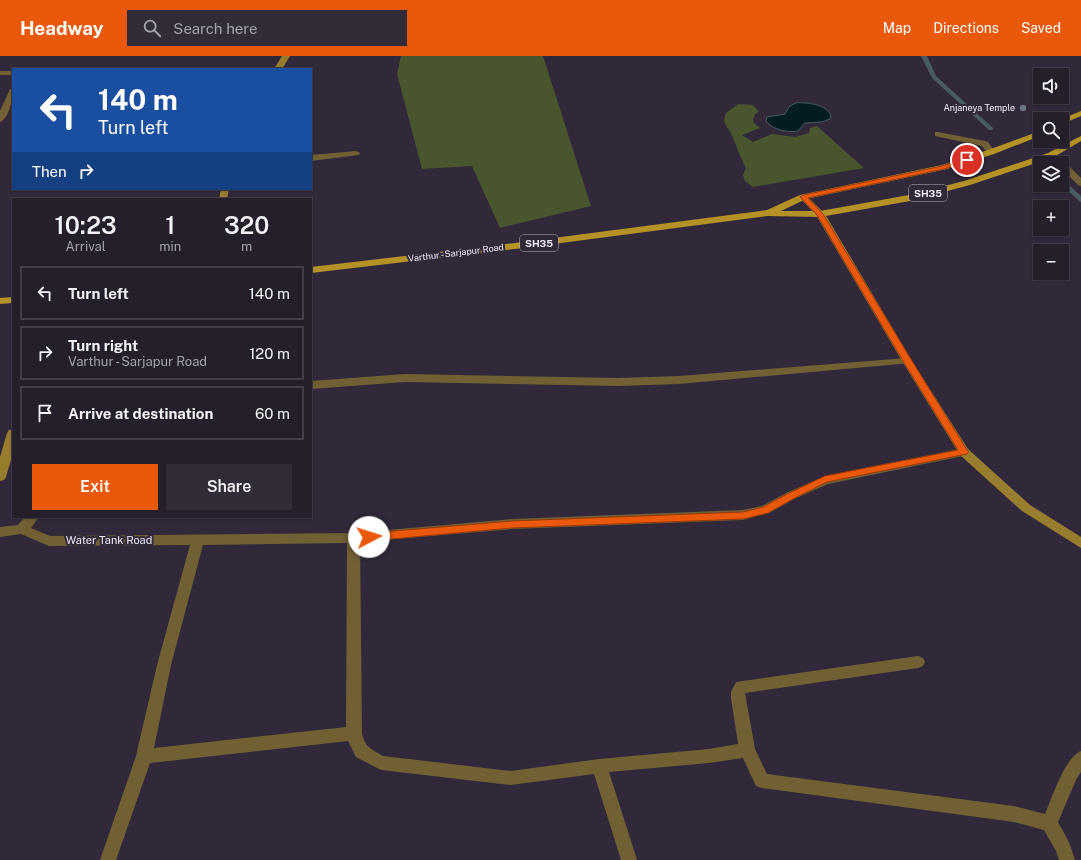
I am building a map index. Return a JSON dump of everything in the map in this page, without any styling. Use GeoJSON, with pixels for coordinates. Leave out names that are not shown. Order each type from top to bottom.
{"type":"FeatureCollection","features":[{"type":"Feature","properties":{"kind":"main road"},"geometry":{"type":"LineString","coordinates":[[279,68],[286,56]]}},
{"type":"Feature","properties":{"kind":"main road"},"geometry":{"type":"LineString","coordinates":[[1069,119],[1081,113]]}},
{"type":"Feature","properties":{"kind":"main road","name":"Varthur - Sarjapur Road"},"geometry":{"type":"LineString","coordinates":[[767,213],[803,197],[944,167],[991,152],[1033,136]]}},
{"type":"Feature","properties":{"kind":"main road","name":"Varthur - Sarjapur Road"},"geometry":{"type":"LineString","coordinates":[[312,270],[515,246],[767,213],[820,214],[917,196],[966,183],[1051,155],[1081,138]]}},
{"type":"Feature","properties":{"kind":"main road"},"geometry":{"type":"LineString","coordinates":[[803,197],[820,214],[907,361],[964,452],[1026,508],[1081,543]]}},
{"type":"Feature","properties":{"kind":"main road"},"geometry":{"type":"LineString","coordinates":[[0,301],[12,300]]}},
{"type":"Feature","properties":{"kind":"main road"},"geometry":{"type":"LineString","coordinates":[[0,477],[12,436]]}},
{"type":"Feature","properties":{"kind":"street"},"geometry":{"type":"LineString","coordinates":[[0,74],[12,73]]}},
{"type":"Feature","properties":{"kind":"street"},"geometry":{"type":"LineString","coordinates":[[1,117],[12,93]]}},
{"type":"Feature","properties":{"kind":"street"},"geometry":{"type":"LineString","coordinates":[[938,134],[985,144],[991,152]]}},
{"type":"Feature","properties":{"kind":"street"},"geometry":{"type":"LineString","coordinates":[[312,158],[356,153]]}},
{"type":"Feature","properties":{"kind":"street"},"geometry":{"type":"LineString","coordinates":[[1069,167],[1081,171]]}},
{"type":"Feature","properties":{"kind":"street"},"geometry":{"type":"LineString","coordinates":[[1069,171],[1081,183]]}},
{"type":"Feature","properties":{"kind":"street"},"geometry":{"type":"LineString","coordinates":[[312,385],[405,378],[618,382],[679,380],[907,361]]}},
{"type":"Feature","properties":{"kind":"street","name":"Water Tank Road"},"geometry":{"type":"LineString","coordinates":[[22,529],[49,541],[353,538],[512,524],[743,515],[765,510],[790,496],[825,480],[964,452]]}},
{"type":"Feature","properties":{"kind":"street"},"geometry":{"type":"LineString","coordinates":[[0,532],[22,529],[32,518]]}},
{"type":"Feature","properties":{"kind":"street"},"geometry":{"type":"LineString","coordinates":[[353,538],[354,733],[356,743],[362,752],[381,763],[511,778],[599,766],[709,756],[747,750]]}},
{"type":"Feature","properties":{"kind":"street"},"geometry":{"type":"LineString","coordinates":[[108,860],[144,756],[164,665],[198,540]]}},
{"type":"Feature","properties":{"kind":"street"},"geometry":{"type":"LineString","coordinates":[[918,662],[741,687],[738,692],[738,698],[747,750],[762,781],[1014,814],[1049,823],[1063,848],[1067,860]]}},
{"type":"Feature","properties":{"kind":"street"},"geometry":{"type":"LineString","coordinates":[[144,756],[354,733]]}},
{"type":"Feature","properties":{"kind":"street"},"geometry":{"type":"LineString","coordinates":[[1049,823],[1070,775],[1081,758]]}},
{"type":"Feature","properties":{"kind":"street"},"geometry":{"type":"LineString","coordinates":[[599,766],[629,860]]}},
{"type":"Feature","properties":{"kind":"green space"},"geometry":{"type":"Polygon","coordinates":[[[401,56],[543,56],[591,206],[500,228],[472,166],[422,169],[397,74],[401,56]]]}},
{"type":"Feature","properties":{"kind":"green space"},"geometry":{"type":"Polygon","coordinates":[[[738,104],[753,105],[759,112],[755,114],[753,120],[754,123],[760,128],[742,135],[753,142],[772,134],[795,137],[809,133],[810,128],[817,126],[864,168],[753,187],[745,181],[743,175],[746,168],[731,133],[724,121],[726,113],[738,104]]]}},
{"type":"Feature","properties":{"kind":"shaded area"},"geometry":{"type":"Polygon","coordinates":[[[795,103],[816,105],[826,109],[831,117],[830,119],[822,122],[805,123],[798,131],[794,132],[777,129],[766,121],[767,117],[785,114],[789,107],[795,103]]]}},
{"type":"Feature","properties":{"kind":"waterway"},"geometry":{"type":"LineString","coordinates":[[924,56],[934,77],[991,129]]}},
{"type":"Feature","properties":{"kind":"waterway"},"geometry":{"type":"LineString","coordinates":[[1069,188],[1081,200]]}},
{"type":"Feature","properties":{"kind":"place","name":"Anjaneya Temple"},"geometry":{"type":"Point","coordinates":[1023,108]}},
{"type":"Feature","properties":{"kind":"route"},"geometry":{"type":"LineString","coordinates":[[369,537],[512,524],[743,515],[765,510],[790,496],[825,480],[964,452],[907,361],[820,214],[803,197],[944,167],[967,160]]}}]}
